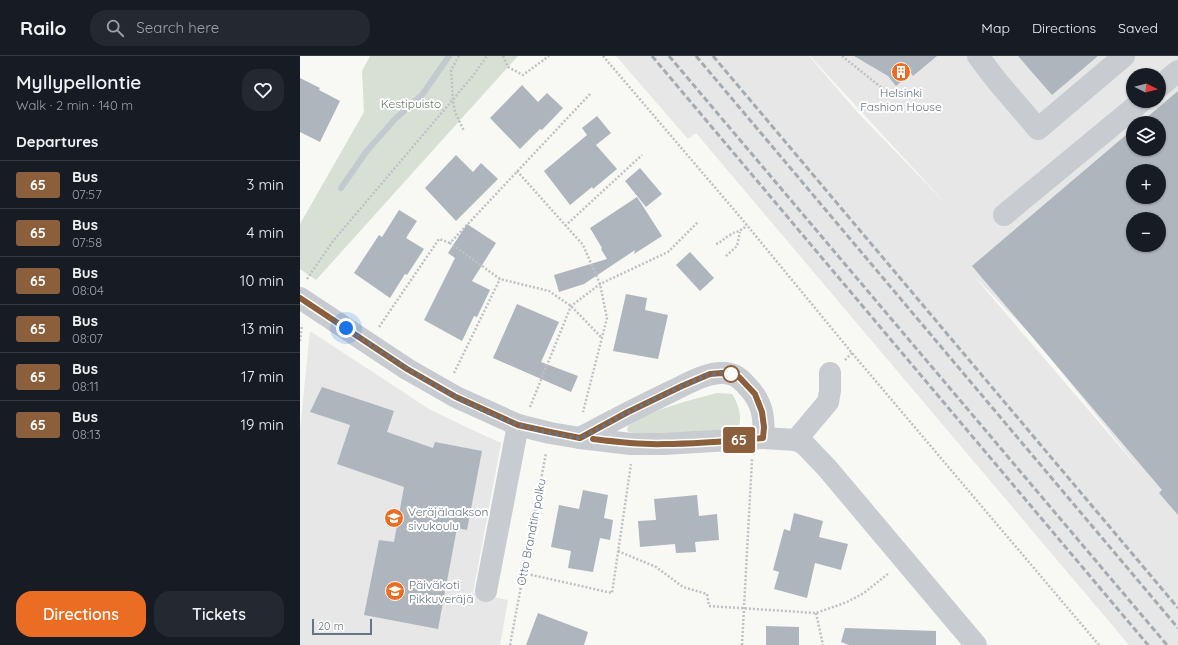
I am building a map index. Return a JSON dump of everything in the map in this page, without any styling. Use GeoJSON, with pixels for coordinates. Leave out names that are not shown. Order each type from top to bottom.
{"type":"FeatureCollection","features":[{"type":"Feature","properties":{"kind":"street"},"geometry":{"type":"LineString","coordinates":[[978,56],[996,81],[1038,128],[1124,56]]}},
{"type":"Feature","properties":{"kind":"street"},"geometry":{"type":"LineString","coordinates":[[1166,81],[1178,72]]}},
{"type":"Feature","properties":{"kind":"street"},"geometry":{"type":"LineString","coordinates":[[1004,215],[1134,108]]}},
{"type":"Feature","properties":{"kind":"street"},"geometry":{"type":"LineString","coordinates":[[302,290],[407,369],[456,397],[523,419],[550,432],[581,427],[628,412],[710,374],[722,373],[739,377],[755,394],[762,412],[764,427],[763,438]]}},
{"type":"Feature","properties":{"kind":"street"},"geometry":{"type":"LineString","coordinates":[[796,440],[828,402],[830,391],[830,373]]}},
{"type":"Feature","properties":{"kind":"street"},"geometry":{"type":"LineString","coordinates":[[486,591],[523,419]]}},
{"type":"Feature","properties":{"kind":"street"},"geometry":{"type":"LineString","coordinates":[[581,427],[631,444],[664,444],[763,438],[796,440],[804,444],[822,462],[976,645]]}},
{"type":"Feature","properties":{"kind":"path"},"geometry":{"type":"LineString","coordinates":[[459,56],[451,70],[455,112],[464,131]]}},
{"type":"Feature","properties":{"kind":"path"},"geometry":{"type":"LineString","coordinates":[[302,290],[314,268],[333,241],[453,100],[487,56]]}},
{"type":"Feature","properties":{"kind":"path"},"geometry":{"type":"LineString","coordinates":[[503,56],[508,67],[523,75],[549,56]]}},
{"type":"Feature","properties":{"kind":"path"},"geometry":{"type":"LineString","coordinates":[[603,56],[747,225],[852,353],[1099,645]]}},
{"type":"Feature","properties":{"kind":"path"},"geometry":{"type":"LineString","coordinates":[[842,56],[882,88],[896,96],[915,98]]}},
{"type":"Feature","properties":{"kind":"path"},"geometry":{"type":"LineString","coordinates":[[450,243],[590,94]]}},
{"type":"Feature","properties":{"kind":"path"},"geometry":{"type":"LineString","coordinates":[[565,226],[642,155]]}},
{"type":"Feature","properties":{"kind":"path"},"geometry":{"type":"LineString","coordinates":[[517,171],[583,245],[600,284],[607,318],[581,427]]}},
{"type":"Feature","properties":{"kind":"path"},"geometry":{"type":"LineString","coordinates":[[523,419],[571,306],[600,284],[668,252],[698,222]]}},
{"type":"Feature","properties":{"kind":"path"},"geometry":{"type":"LineString","coordinates":[[716,244],[721,242],[729,235],[740,232],[747,225]]}},
{"type":"Feature","properties":{"kind":"path"},"geometry":{"type":"LineString","coordinates":[[726,256],[737,246],[740,232]]}},
{"type":"Feature","properties":{"kind":"path"},"geometry":{"type":"LineString","coordinates":[[376,331],[439,239],[450,243],[500,279],[549,292],[571,306],[602,338]]}},
{"type":"Feature","properties":{"kind":"path"},"geometry":{"type":"LineString","coordinates":[[454,374],[500,279]]}},
{"type":"Feature","properties":{"kind":"path","name":"Otto Brandtin polku"},"geometry":{"type":"LineString","coordinates":[[510,645],[550,432]]}},
{"type":"Feature","properties":{"kind":"path"},"geometry":{"type":"LineString","coordinates":[[742,645],[752,457]]}},
{"type":"Feature","properties":{"kind":"path"},"geometry":{"type":"LineString","coordinates":[[523,573],[612,592],[632,464]]}},
{"type":"Feature","properties":{"kind":"path"},"geometry":{"type":"LineString","coordinates":[[618,550],[656,567],[683,588],[707,594],[710,606],[744,609],[816,613],[847,602],[864,593],[891,572]]}},
{"type":"Feature","properties":{"kind":"path"},"geometry":{"type":"LineString","coordinates":[[816,613],[823,645]]}},
{"type":"Feature","properties":{"kind":"shaded area"},"geometry":{"type":"Polygon","coordinates":[[[616,56],[809,56],[858,113],[951,209],[810,56],[1178,56],[1178,645],[1129,645],[696,133],[688,139],[616,56]],[[972,274],[1145,476],[1034,338],[972,274]]]}},
{"type":"Feature","properties":{"kind":"shaded area","name":"Veräjälaakson sivukoulu"},"geometry":{"type":"Polygon","coordinates":[[[310,331],[429,409],[501,443],[473,593],[508,600],[500,645],[300,645],[300,430],[310,331]]]}},
{"type":"Feature","properties":{"kind":"green space","name":"Kestipuisto"},"geometry":{"type":"Polygon","coordinates":[[[370,56],[518,56],[316,280],[300,269],[300,224],[364,112],[362,71],[370,56]]]}},
{"type":"Feature","properties":{"kind":"green space"},"geometry":{"type":"Polygon","coordinates":[[[717,393],[732,394],[734,397],[740,417],[737,430],[677,435],[632,433],[627,431],[628,426],[647,415],[671,406],[717,393]]]}},
{"type":"Feature","properties":{"kind":"building","name":"Helsinki Fashion House"},"geometry":{"type":"Polygon","coordinates":[[[854,56],[937,56],[913,76],[911,73],[896,86],[888,76],[854,56]]]}},
{"type":"Feature","properties":{"kind":"building"},"geometry":{"type":"Polygon","coordinates":[[[1018,56],[1098,56],[1052,95],[1018,56]]]}},
{"type":"Feature","properties":{"kind":"building"},"geometry":{"type":"Polygon","coordinates":[[[300,78],[320,88],[319,90],[340,101],[320,142],[300,132],[300,78]]]}},
{"type":"Feature","properties":{"kind":"building"},"geometry":{"type":"Polygon","coordinates":[[[522,85],[538,102],[547,93],[563,108],[542,130],[540,129],[520,149],[490,118],[522,85]]]}},
{"type":"Feature","properties":{"kind":"building"},"geometry":{"type":"Polygon","coordinates":[[[1178,91],[1178,515],[1159,493],[1162,490],[972,266],[1126,135],[1126,156],[1166,156],[1166,116],[1148,116],[1158,108],[1166,108],[1166,101],[1178,91]]]}},
{"type":"Feature","properties":{"kind":"building"},"geometry":{"type":"Polygon","coordinates":[[[597,116],[611,133],[596,145],[617,169],[593,189],[592,187],[570,205],[544,171],[587,135],[582,128],[597,116]]]}},
{"type":"Feature","properties":{"kind":"building"},"geometry":{"type":"Polygon","coordinates":[[[456,155],[473,172],[481,163],[498,179],[456,221],[425,188],[456,155]]]}},
{"type":"Feature","properties":{"kind":"building"},"geometry":{"type":"Polygon","coordinates":[[[640,168],[662,194],[646,207],[625,181],[640,168]]]}},
{"type":"Feature","properties":{"kind":"building"},"geometry":{"type":"Polygon","coordinates":[[[637,197],[662,236],[634,254],[635,250],[584,284],[559,292],[554,275],[607,259],[590,228],[637,197]]]}},
{"type":"Feature","properties":{"kind":"building"},"geometry":{"type":"Polygon","coordinates":[[[399,210],[417,221],[406,238],[424,249],[407,275],[405,274],[390,298],[354,273],[379,235],[382,237],[399,210]]]}},
{"type":"Feature","properties":{"kind":"building"},"geometry":{"type":"Polygon","coordinates":[[[467,224],[496,243],[472,281],[490,290],[477,317],[474,316],[462,341],[424,320],[455,258],[448,253],[467,224]]]}},
{"type":"Feature","properties":{"kind":"building"},"geometry":{"type":"Polygon","coordinates":[[[690,252],[714,278],[700,291],[676,265],[690,252]]]}},
{"type":"Feature","properties":{"kind":"building"},"geometry":{"type":"Polygon","coordinates":[[[626,294],[647,298],[645,310],[668,315],[658,359],[613,351],[626,294]]]}},
{"type":"Feature","properties":{"kind":"building"},"geometry":{"type":"Polygon","coordinates":[[[517,304],[559,322],[541,362],[578,376],[571,392],[493,358],[517,304]]]}},
{"type":"Feature","properties":{"kind":"building"},"geometry":{"type":"Polygon","coordinates":[[[322,387],[394,411],[387,432],[433,448],[435,442],[482,451],[467,530],[457,528],[438,629],[364,615],[379,540],[394,542],[404,487],[337,464],[350,425],[310,412],[322,387]]]}},
{"type":"Feature","properties":{"kind":"building"},"geometry":{"type":"Polygon","coordinates":[[[583,490],[608,495],[604,518],[613,520],[610,540],[600,538],[593,572],[568,568],[571,551],[551,547],[559,505],[579,509],[583,490]]]}},
{"type":"Feature","properties":{"kind":"building"},"geometry":{"type":"Polygon","coordinates":[[[697,495],[699,516],[717,514],[719,540],[695,542],[696,552],[676,553],[675,544],[640,547],[638,521],[656,520],[654,499],[697,495]]]}},
{"type":"Feature","properties":{"kind":"building"},"geometry":{"type":"Polygon","coordinates":[[[794,513],[823,521],[819,537],[848,544],[841,570],[815,563],[807,598],[774,589],[779,572],[773,570],[784,529],[790,531],[794,513]]]}},
{"type":"Feature","properties":{"kind":"building"},"geometry":{"type":"Polygon","coordinates":[[[538,613],[588,632],[584,645],[526,645],[538,613]]]}},
{"type":"Feature","properties":{"kind":"building"},"geometry":{"type":"Polygon","coordinates":[[[766,626],[799,627],[799,645],[766,645],[766,626]]]}},
{"type":"Feature","properties":{"kind":"building"},"geometry":{"type":"Polygon","coordinates":[[[845,628],[936,631],[936,645],[849,645],[841,642],[845,628]]]}},
{"type":"Feature","properties":{"kind":"waterway"},"geometry":{"type":"LineString","coordinates":[[341,188],[366,152],[395,119],[422,95],[449,56]]}},
{"type":"Feature","properties":{"kind":"railway"},"geometry":{"type":"LineString","coordinates":[[652,56],[1148,645]]}},
{"type":"Feature","properties":{"kind":"railway"},"geometry":{"type":"LineString","coordinates":[[669,56],[1167,645]]}},
{"type":"Feature","properties":{"kind":"railway"},"geometry":{"type":"LineString","coordinates":[[696,56],[1178,628]]}},
{"type":"Feature","properties":{"kind":"railway"},"geometry":{"type":"LineString","coordinates":[[713,56],[1178,608]]}},
{"type":"Feature","properties":{"kind":"bus line","name":"65"},"geometry":{"type":"LineString","coordinates":[[300,298],[407,369],[456,397],[518,425],[580,438],[628,412],[682,386],[710,374],[722,373],[739,377],[755,394],[762,412],[764,427],[763,438],[700,443],[631,444],[593,439]]}},
{"type":"Feature","properties":{"kind":"place","name":"Helsinki Fashion House"},"geometry":{"type":"Point","coordinates":[901,72]}},
{"type":"Feature","properties":{"kind":"place","name":"Veräjälaakson sivukoulu"},"geometry":{"type":"Point","coordinates":[394,518]}},
{"type":"Feature","properties":{"kind":"place","name":"Päiväkoti Pikkuveräjä"},"geometry":{"type":"Point","coordinates":[395,591]}},
{"type":"Feature","properties":{"kind":"route"},"geometry":{"type":"LineString","coordinates":[[346,328],[407,369],[456,397],[518,425],[580,438],[628,412],[710,374],[731,374]]}}]}
